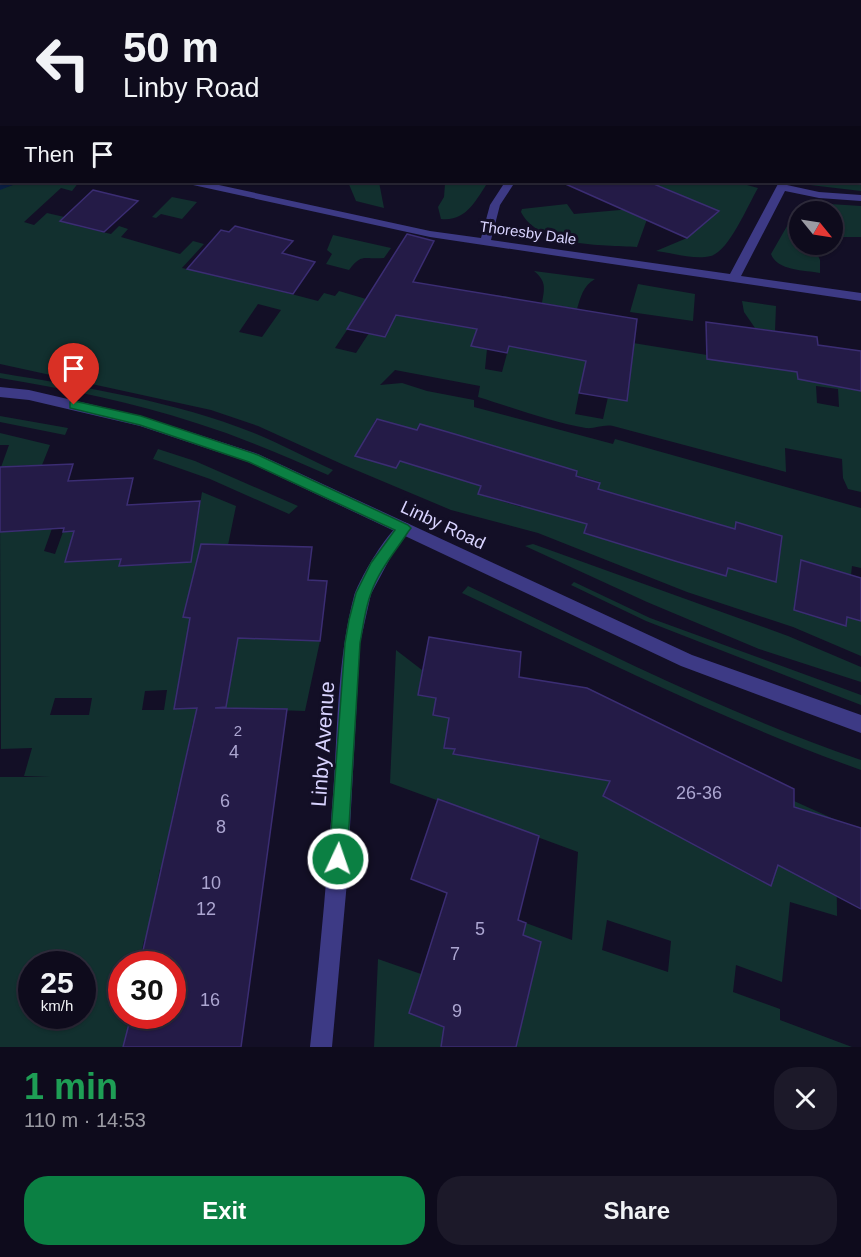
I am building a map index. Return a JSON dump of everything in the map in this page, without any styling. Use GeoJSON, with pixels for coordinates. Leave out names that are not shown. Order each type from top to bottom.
{"type":"FeatureCollection","features":[{"type":"Feature","properties":{"kind":"street","name":"Thoresby Dale"},"geometry":{"type":"LineString","coordinates":[[198,183],[430,234],[861,297]]}},
{"type":"Feature","properties":{"kind":"street"},"geometry":{"type":"LineString","coordinates":[[485,242],[495,204],[509,183]]}},
{"type":"Feature","properties":{"kind":"street"},"geometry":{"type":"LineString","coordinates":[[734,278],[782,184],[819,195],[861,198]]}},
{"type":"Feature","properties":{"kind":"street","name":"Linby Road"},"geometry":{"type":"LineString","coordinates":[[0,392],[29,395],[141,420],[253,458],[687,661],[861,724]]}},
{"type":"Feature","properties":{"kind":"street","name":"Linby Avenue"},"geometry":{"type":"LineString","coordinates":[[321,1047],[336,882],[352,643],[363,593],[390,545],[404,528]]}},
{"type":"Feature","properties":{"kind":"green space"},"geometry":{"type":"Polygon","coordinates":[[[19,183],[78,183],[72,191],[61,188],[24,222],[34,225],[47,213],[82,221],[77,226],[111,234],[119,226],[128,229],[121,237],[180,254],[193,241],[204,244],[182,268],[200,272],[215,255],[208,253],[214,247],[272,264],[274,262],[288,266],[286,269],[291,270],[276,290],[318,301],[324,293],[335,296],[339,291],[366,299],[381,279],[403,281],[388,313],[414,318],[417,312],[485,323],[494,295],[511,297],[500,326],[528,332],[522,349],[545,353],[548,346],[597,354],[601,337],[615,339],[608,393],[580,388],[575,414],[603,419],[608,397],[627,400],[630,370],[627,342],[707,355],[709,331],[722,334],[722,361],[777,369],[777,363],[797,367],[798,379],[835,385],[832,347],[839,348],[844,388],[861,391],[861,492],[848,489],[843,478],[842,459],[785,448],[786,472],[613,426],[586,428],[546,419],[478,397],[480,386],[395,370],[380,385],[402,383],[427,391],[474,400],[474,407],[613,444],[615,439],[861,508],[861,568],[852,566],[851,575],[801,560],[794,610],[846,626],[847,617],[861,621],[861,656],[793,627],[687,592],[538,533],[451,510],[258,426],[211,410],[0,364],[0,189],[19,183]],[[258,304],[239,332],[262,337],[281,310],[258,304]],[[378,314],[369,332],[349,327],[335,348],[356,353],[369,333],[385,337],[394,318],[378,314]],[[479,323],[471,346],[487,349],[485,369],[502,372],[512,335],[494,331],[495,326],[479,323]],[[816,386],[817,403],[839,407],[838,389],[816,386]],[[376,419],[356,456],[396,468],[400,461],[481,486],[478,494],[521,507],[537,467],[495,455],[498,447],[420,424],[417,430],[376,419]],[[558,470],[543,511],[587,524],[584,533],[726,576],[728,568],[776,582],[782,536],[737,523],[735,529],[598,490],[600,482],[558,470]]]}},
{"type":"Feature","properties":{"kind":"green space"},"geometry":{"type":"Polygon","coordinates":[[[348,183],[379,183],[384,208],[356,201],[348,183]]]}},
{"type":"Feature","properties":{"kind":"green space"},"geometry":{"type":"Polygon","coordinates":[[[487,183],[464,213],[450,219],[441,219],[438,207],[444,197],[445,184],[487,183]]]}},
{"type":"Feature","properties":{"kind":"green space"},"geometry":{"type":"Polygon","coordinates":[[[596,183],[740,183],[758,188],[738,227],[725,246],[711,256],[704,257],[656,251],[687,238],[718,211],[660,186],[645,208],[650,211],[637,247],[590,244],[556,238],[542,232],[521,212],[522,209],[567,204],[574,214],[643,208],[596,183]]]}},
{"type":"Feature","properties":{"kind":"green space"},"geometry":{"type":"Polygon","coordinates":[[[811,183],[861,183],[861,191],[810,185],[811,183]]]}},
{"type":"Feature","properties":{"kind":"green space"},"geometry":{"type":"Polygon","coordinates":[[[172,197],[197,202],[182,219],[161,214],[156,218],[152,217],[172,197]]]}},
{"type":"Feature","properties":{"kind":"green space"},"geometry":{"type":"Polygon","coordinates":[[[843,205],[861,206],[861,237],[843,237],[843,205]]]}},
{"type":"Feature","properties":{"kind":"green space"},"geometry":{"type":"Polygon","coordinates":[[[789,223],[789,255],[818,255],[820,273],[785,267],[774,260],[771,254],[789,223]]]}},
{"type":"Feature","properties":{"kind":"green space"},"geometry":{"type":"Polygon","coordinates":[[[333,235],[391,248],[384,258],[361,259],[349,270],[326,264],[332,254],[327,250],[333,235]]]}},
{"type":"Feature","properties":{"kind":"green space"},"geometry":{"type":"Polygon","coordinates":[[[534,271],[595,279],[585,288],[577,309],[542,303],[544,285],[534,271]]]}},
{"type":"Feature","properties":{"kind":"green space"},"geometry":{"type":"Polygon","coordinates":[[[638,284],[695,294],[693,321],[630,312],[638,284]]]}},
{"type":"Feature","properties":{"kind":"green space"},"geometry":{"type":"Polygon","coordinates":[[[742,301],[776,306],[775,331],[755,328],[744,312],[742,301]]]}},
{"type":"Feature","properties":{"kind":"green space"},"geometry":{"type":"Polygon","coordinates":[[[0,373],[128,396],[192,412],[254,433],[333,470],[328,475],[213,428],[172,415],[99,397],[0,378],[0,373]]]}},
{"type":"Feature","properties":{"kind":"green space"},"geometry":{"type":"Polygon","coordinates":[[[0,416],[68,428],[65,435],[0,422],[0,416]]]}},
{"type":"Feature","properties":{"kind":"green space"},"geometry":{"type":"Polygon","coordinates":[[[0,433],[50,445],[42,465],[10,466],[0,495],[0,470],[9,445],[0,445],[0,433]]]}},
{"type":"Feature","properties":{"kind":"green space"},"geometry":{"type":"Polygon","coordinates":[[[158,449],[195,461],[298,506],[289,514],[210,479],[153,459],[158,449]]]}},
{"type":"Feature","properties":{"kind":"green space"},"geometry":{"type":"Polygon","coordinates":[[[202,492],[236,506],[228,545],[201,544],[183,617],[206,618],[277,639],[320,641],[305,711],[216,708],[213,722],[193,722],[185,761],[200,790],[178,789],[168,837],[184,869],[160,869],[150,919],[170,940],[144,940],[142,951],[108,951],[108,1029],[128,1029],[124,1047],[0,1047],[0,777],[50,777],[24,776],[32,748],[1,749],[0,508],[4,531],[36,530],[44,506],[60,506],[44,551],[55,554],[63,532],[74,531],[65,562],[85,561],[89,544],[128,529],[120,566],[191,562],[202,492]],[[213,648],[204,700],[227,700],[237,648],[213,648]],[[167,690],[145,691],[142,710],[164,710],[167,690]],[[55,698],[50,715],[89,715],[92,698],[55,698]]]}},
{"type":"Feature","properties":{"kind":"green space"},"geometry":{"type":"Polygon","coordinates":[[[533,544],[788,636],[861,667],[861,682],[759,649],[647,602],[525,546],[533,544]]]}},
{"type":"Feature","properties":{"kind":"green space"},"geometry":{"type":"Polygon","coordinates":[[[574,582],[650,618],[861,695],[861,705],[646,621],[571,585],[574,582]]]}},
{"type":"Feature","properties":{"kind":"green space"},"geometry":{"type":"Polygon","coordinates":[[[468,586],[711,701],[810,742],[861,760],[861,770],[709,709],[610,663],[462,593],[468,586]]]}},
{"type":"Feature","properties":{"kind":"green space"},"geometry":{"type":"Polygon","coordinates":[[[396,650],[422,670],[418,695],[436,698],[433,715],[449,718],[445,748],[462,750],[510,746],[508,764],[582,776],[588,688],[606,697],[601,772],[611,778],[603,796],[641,817],[649,797],[670,809],[663,828],[701,848],[733,841],[727,862],[771,886],[778,865],[793,872],[794,801],[836,820],[837,916],[790,902],[782,982],[736,965],[733,992],[780,1009],[780,1020],[852,1047],[516,1047],[523,935],[526,923],[572,940],[578,852],[390,783],[396,650]],[[607,920],[602,950],[668,972],[671,941],[607,920]]]}},
{"type":"Feature","properties":{"kind":"green space"},"geometry":{"type":"Polygon","coordinates":[[[378,959],[421,974],[409,1013],[490,1047],[374,1047],[378,959]]]}},
{"type":"Feature","properties":{"kind":"building"},"geometry":{"type":"Polygon","coordinates":[[[563,183],[651,183],[719,211],[687,238],[563,183]]]}},
{"type":"Feature","properties":{"kind":"building"},"geometry":{"type":"Polygon","coordinates":[[[93,190],[138,201],[104,232],[60,221],[93,190]]]}},
{"type":"Feature","properties":{"kind":"building"},"geometry":{"type":"Polygon","coordinates":[[[235,226],[293,241],[282,253],[315,262],[293,294],[187,269],[221,230],[229,232],[235,226]]]}},
{"type":"Feature","properties":{"kind":"building"},"geometry":{"type":"Polygon","coordinates":[[[407,234],[434,241],[413,282],[637,319],[627,401],[579,393],[586,361],[509,346],[507,353],[471,346],[477,329],[396,315],[385,337],[347,329],[407,234]]]}},
{"type":"Feature","properties":{"kind":"building"},"geometry":{"type":"Polygon","coordinates":[[[706,322],[817,337],[818,345],[861,351],[861,391],[798,379],[797,372],[707,359],[706,322]]]}},
{"type":"Feature","properties":{"kind":"building"},"geometry":{"type":"Polygon","coordinates":[[[377,419],[417,430],[420,424],[577,471],[576,476],[600,483],[598,489],[735,529],[736,522],[782,536],[776,582],[728,568],[726,576],[675,561],[584,533],[587,524],[478,494],[481,486],[400,461],[396,468],[355,456],[377,419]]]}},
{"type":"Feature","properties":{"kind":"building"},"geometry":{"type":"Polygon","coordinates":[[[73,464],[68,481],[133,478],[127,505],[200,501],[191,562],[119,566],[121,559],[65,562],[74,531],[63,532],[64,528],[0,532],[0,467],[73,464]]]}},
{"type":"Feature","properties":{"kind":"building"},"geometry":{"type":"Polygon","coordinates":[[[201,544],[312,547],[308,580],[327,581],[320,641],[238,638],[226,707],[215,708],[287,709],[241,1047],[123,1047],[128,1029],[186,1029],[186,951],[143,951],[197,708],[174,709],[190,618],[183,617],[201,544]]]}},
{"type":"Feature","properties":{"kind":"building"},"geometry":{"type":"Polygon","coordinates":[[[801,560],[861,578],[861,621],[847,617],[846,626],[794,610],[801,560]]]}},
{"type":"Feature","properties":{"kind":"building"},"geometry":{"type":"Polygon","coordinates":[[[429,637],[521,652],[519,677],[587,688],[794,789],[794,807],[861,828],[861,909],[778,865],[771,886],[603,796],[610,781],[453,754],[455,749],[444,748],[449,718],[433,715],[436,698],[418,695],[429,637]]]}},
{"type":"Feature","properties":{"kind":"building"},"geometry":{"type":"Polygon","coordinates":[[[438,799],[539,836],[518,920],[526,923],[523,935],[541,942],[516,1047],[441,1047],[444,1027],[409,1013],[447,893],[411,879],[438,799]]]}},
{"type":"Feature","properties":{"kind":"waterway"},"geometry":{"type":"LineString","coordinates":[[0,187],[12,183]]}},
{"type":"Feature","properties":{"kind":"route"},"geometry":{"type":"LineString","coordinates":[[74,405],[141,420],[253,458],[404,528],[376,567],[363,593],[352,643],[338,859]]}}]}
